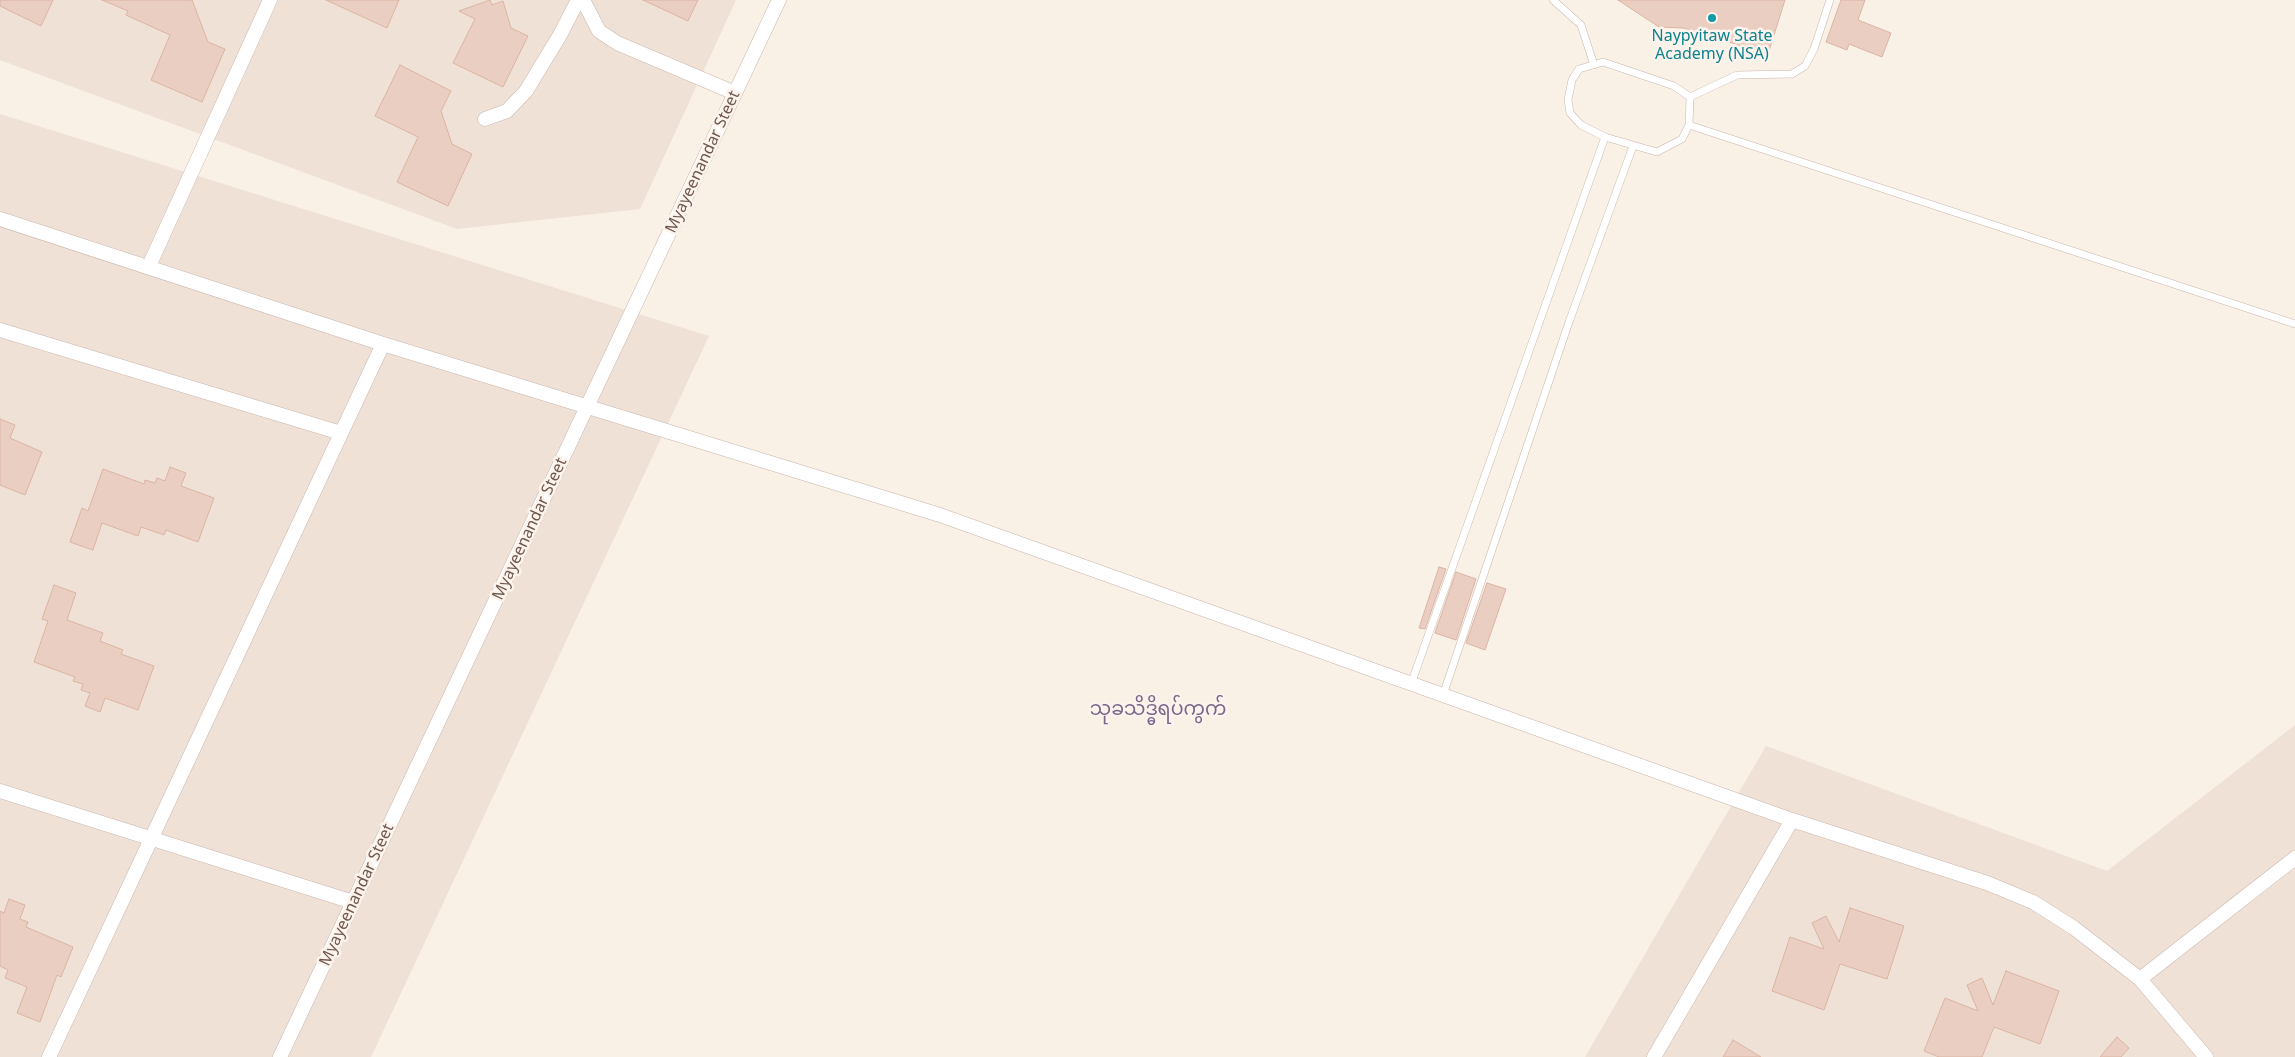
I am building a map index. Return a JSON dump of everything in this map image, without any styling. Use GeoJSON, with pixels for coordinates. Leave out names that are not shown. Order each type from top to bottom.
{"type":"FeatureCollection","features":[{"type":"Feature","properties":{"kind":"street"},"geometry":{"type":"LineString","coordinates":[[149,266],[270,0]]}},
{"type":"Feature","properties":{"kind":"street"},"geometry":{"type":"LineString","coordinates":[[485,119],[507,111],[526,91],[560,35],[578,0]]}},
{"type":"Feature","properties":{"kind":"street"},"geometry":{"type":"LineString","coordinates":[[583,0],[599,31],[617,43],[735,94]]}},
{"type":"Feature","properties":{"kind":"street","name":"Myayeenandar Steet"},"geometry":{"type":"LineString","coordinates":[[280,1057],[779,0]]}},
{"type":"Feature","properties":{"kind":"street"},"geometry":{"type":"LineString","coordinates":[[0,219],[149,266],[383,344],[940,515],[1792,820],[1987,883],[2032,902],[2074,928],[2140,980],[2206,1057]]}},
{"type":"Feature","properties":{"kind":"street"},"geometry":{"type":"LineString","coordinates":[[0,330],[342,433]]}},
{"type":"Feature","properties":{"kind":"street"},"geometry":{"type":"LineString","coordinates":[[49,1057],[383,344]]}},
{"type":"Feature","properties":{"kind":"street"},"geometry":{"type":"LineString","coordinates":[[0,791],[353,902]]}},
{"type":"Feature","properties":{"kind":"street"},"geometry":{"type":"LineString","coordinates":[[1654,1057],[1792,820]]}},
{"type":"Feature","properties":{"kind":"street"},"geometry":{"type":"LineString","coordinates":[[2140,980],[2295,858]]}},
{"type":"Feature","properties":{"kind":"lane"},"geometry":{"type":"LineString","coordinates":[[1553,0],[1581,25],[1594,65]]}},
{"type":"Feature","properties":{"kind":"lane"},"geometry":{"type":"LineString","coordinates":[[1690,97],[1737,75],[1792,74],[1804,66],[1814,49],[1830,0]]}},
{"type":"Feature","properties":{"kind":"lane"},"geometry":{"type":"LineString","coordinates":[[1603,62],[1674,86],[1690,97],[1689,125],[1682,139],[1657,152],[1605,137],[1581,125],[1570,114],[1568,100],[1572,80],[1579,69],[1603,62]]}},
{"type":"Feature","properties":{"kind":"lane"},"geometry":{"type":"LineString","coordinates":[[1689,125],[2295,324]]}},
{"type":"Feature","properties":{"kind":"lane"},"geometry":{"type":"LineString","coordinates":[[1411,684],[1605,137]]}},
{"type":"Feature","properties":{"kind":"lane"},"geometry":{"type":"LineString","coordinates":[[1443,695],[1569,322],[1633,146]]}},
{"type":"Feature","properties":{"kind":"shaded area"},"geometry":{"type":"Polygon","coordinates":[[[0,0],[736,0],[640,209],[457,229],[0,60],[0,0]]]}},
{"type":"Feature","properties":{"kind":"shaded area"},"geometry":{"type":"Polygon","coordinates":[[[0,114],[709,336],[371,1057],[0,1057],[0,114]]]}},
{"type":"Feature","properties":{"kind":"shaded area"},"geometry":{"type":"Polygon","coordinates":[[[2295,725],[2295,1057],[1585,1057],[1766,746],[2107,871],[2295,725]]]}},
{"type":"Feature","properties":{"kind":"building"},"geometry":{"type":"Polygon","coordinates":[[[0,0],[53,0],[41,26],[0,6],[0,0]]]}},
{"type":"Feature","properties":{"kind":"building"},"geometry":{"type":"Polygon","coordinates":[[[102,0],[192,0],[208,42],[225,49],[202,102],[151,80],[170,35],[126,15],[128,11],[102,0]]]}},
{"type":"Feature","properties":{"kind":"building"},"geometry":{"type":"Polygon","coordinates":[[[326,0],[399,0],[387,28],[326,0]]]}},
{"type":"Feature","properties":{"kind":"building"},"geometry":{"type":"Polygon","coordinates":[[[490,0],[492,5],[503,1],[511,28],[528,36],[503,87],[453,63],[475,19],[459,11],[490,0]]]}},
{"type":"Feature","properties":{"kind":"building"},"geometry":{"type":"Polygon","coordinates":[[[643,0],[698,0],[688,21],[643,0]]]}},
{"type":"Feature","properties":{"kind":"building","name":"Naypyitaw State Academy (NSA)"},"geometry":{"type":"Polygon","coordinates":[[[1618,0],[1785,0],[1768,54],[1683,28],[1659,27],[1618,0]]]}},
{"type":"Feature","properties":{"kind":"building"},"geometry":{"type":"Polygon","coordinates":[[[1841,0],[1865,0],[1858,20],[1891,33],[1882,57],[1849,44],[1847,50],[1826,42],[1841,0]]]}},
{"type":"Feature","properties":{"kind":"building"},"geometry":{"type":"Polygon","coordinates":[[[400,65],[451,91],[441,111],[452,144],[472,154],[448,206],[397,182],[418,137],[375,116],[400,65]]]}},
{"type":"Feature","properties":{"kind":"building"},"geometry":{"type":"Polygon","coordinates":[[[0,419],[15,425],[10,438],[42,452],[25,495],[0,485],[0,419]]]}},
{"type":"Feature","properties":{"kind":"building"},"geometry":{"type":"Polygon","coordinates":[[[170,467],[186,473],[181,486],[214,498],[198,542],[166,530],[164,535],[141,527],[138,536],[102,523],[93,550],[70,542],[82,508],[88,511],[103,469],[144,484],[145,480],[155,483],[157,478],[165,481],[170,467]]]}},
{"type":"Feature","properties":{"kind":"building"},"geometry":{"type":"Polygon","coordinates":[[[1439,567],[1446,569],[1425,629],[1419,628],[1439,567]]]}},
{"type":"Feature","properties":{"kind":"building"},"geometry":{"type":"Polygon","coordinates":[[[1456,572],[1476,579],[1456,640],[1435,633],[1456,572]]]}},
{"type":"Feature","properties":{"kind":"building"},"geometry":{"type":"Polygon","coordinates":[[[1487,583],[1506,589],[1485,650],[1466,643],[1487,583]]]}},
{"type":"Feature","properties":{"kind":"building"},"geometry":{"type":"Polygon","coordinates":[[[54,585],[76,593],[67,620],[103,633],[100,641],[123,650],[121,654],[154,666],[138,710],[105,698],[100,712],[85,706],[90,693],[81,690],[83,684],[73,681],[75,677],[34,662],[48,621],[42,619],[54,585]]]}},
{"type":"Feature","properties":{"kind":"building"},"geometry":{"type":"Polygon","coordinates":[[[9,899],[25,905],[20,919],[28,922],[26,927],[73,947],[61,977],[57,975],[40,1022],[17,1013],[27,987],[5,978],[8,970],[0,966],[0,911],[4,913],[9,899]]]}},
{"type":"Feature","properties":{"kind":"building"},"geometry":{"type":"Polygon","coordinates":[[[1850,908],[1904,926],[1887,979],[1840,964],[1824,1010],[1772,991],[1790,937],[1824,949],[1812,923],[1826,916],[1839,942],[1850,908]]]}},
{"type":"Feature","properties":{"kind":"building"},"geometry":{"type":"Polygon","coordinates":[[[2006,971],[2059,991],[2040,1044],[1994,1027],[1982,1057],[1939,1057],[1924,1051],[1945,998],[1978,1011],[1967,985],[1982,978],[1993,1005],[2006,971]]]}},
{"type":"Feature","properties":{"kind":"building"},"geometry":{"type":"Polygon","coordinates":[[[2117,1037],[2129,1048],[2121,1057],[2100,1057],[2117,1037]]]}},
{"type":"Feature","properties":{"kind":"building"},"geometry":{"type":"Polygon","coordinates":[[[1733,1040],[1761,1057],[1723,1057],[1733,1040]]]}},
{"type":"Feature","properties":{"kind":"place","name":"Naypyitaw State Academy (NSA)"},"geometry":{"type":"Point","coordinates":[1712,18]}},
{"type":"Feature","properties":{"kind":"district","name":"သုခသိဒ္ဓိရပ်ကွက်"},"geometry":{"type":"Point","coordinates":[1158,710]}}]}
